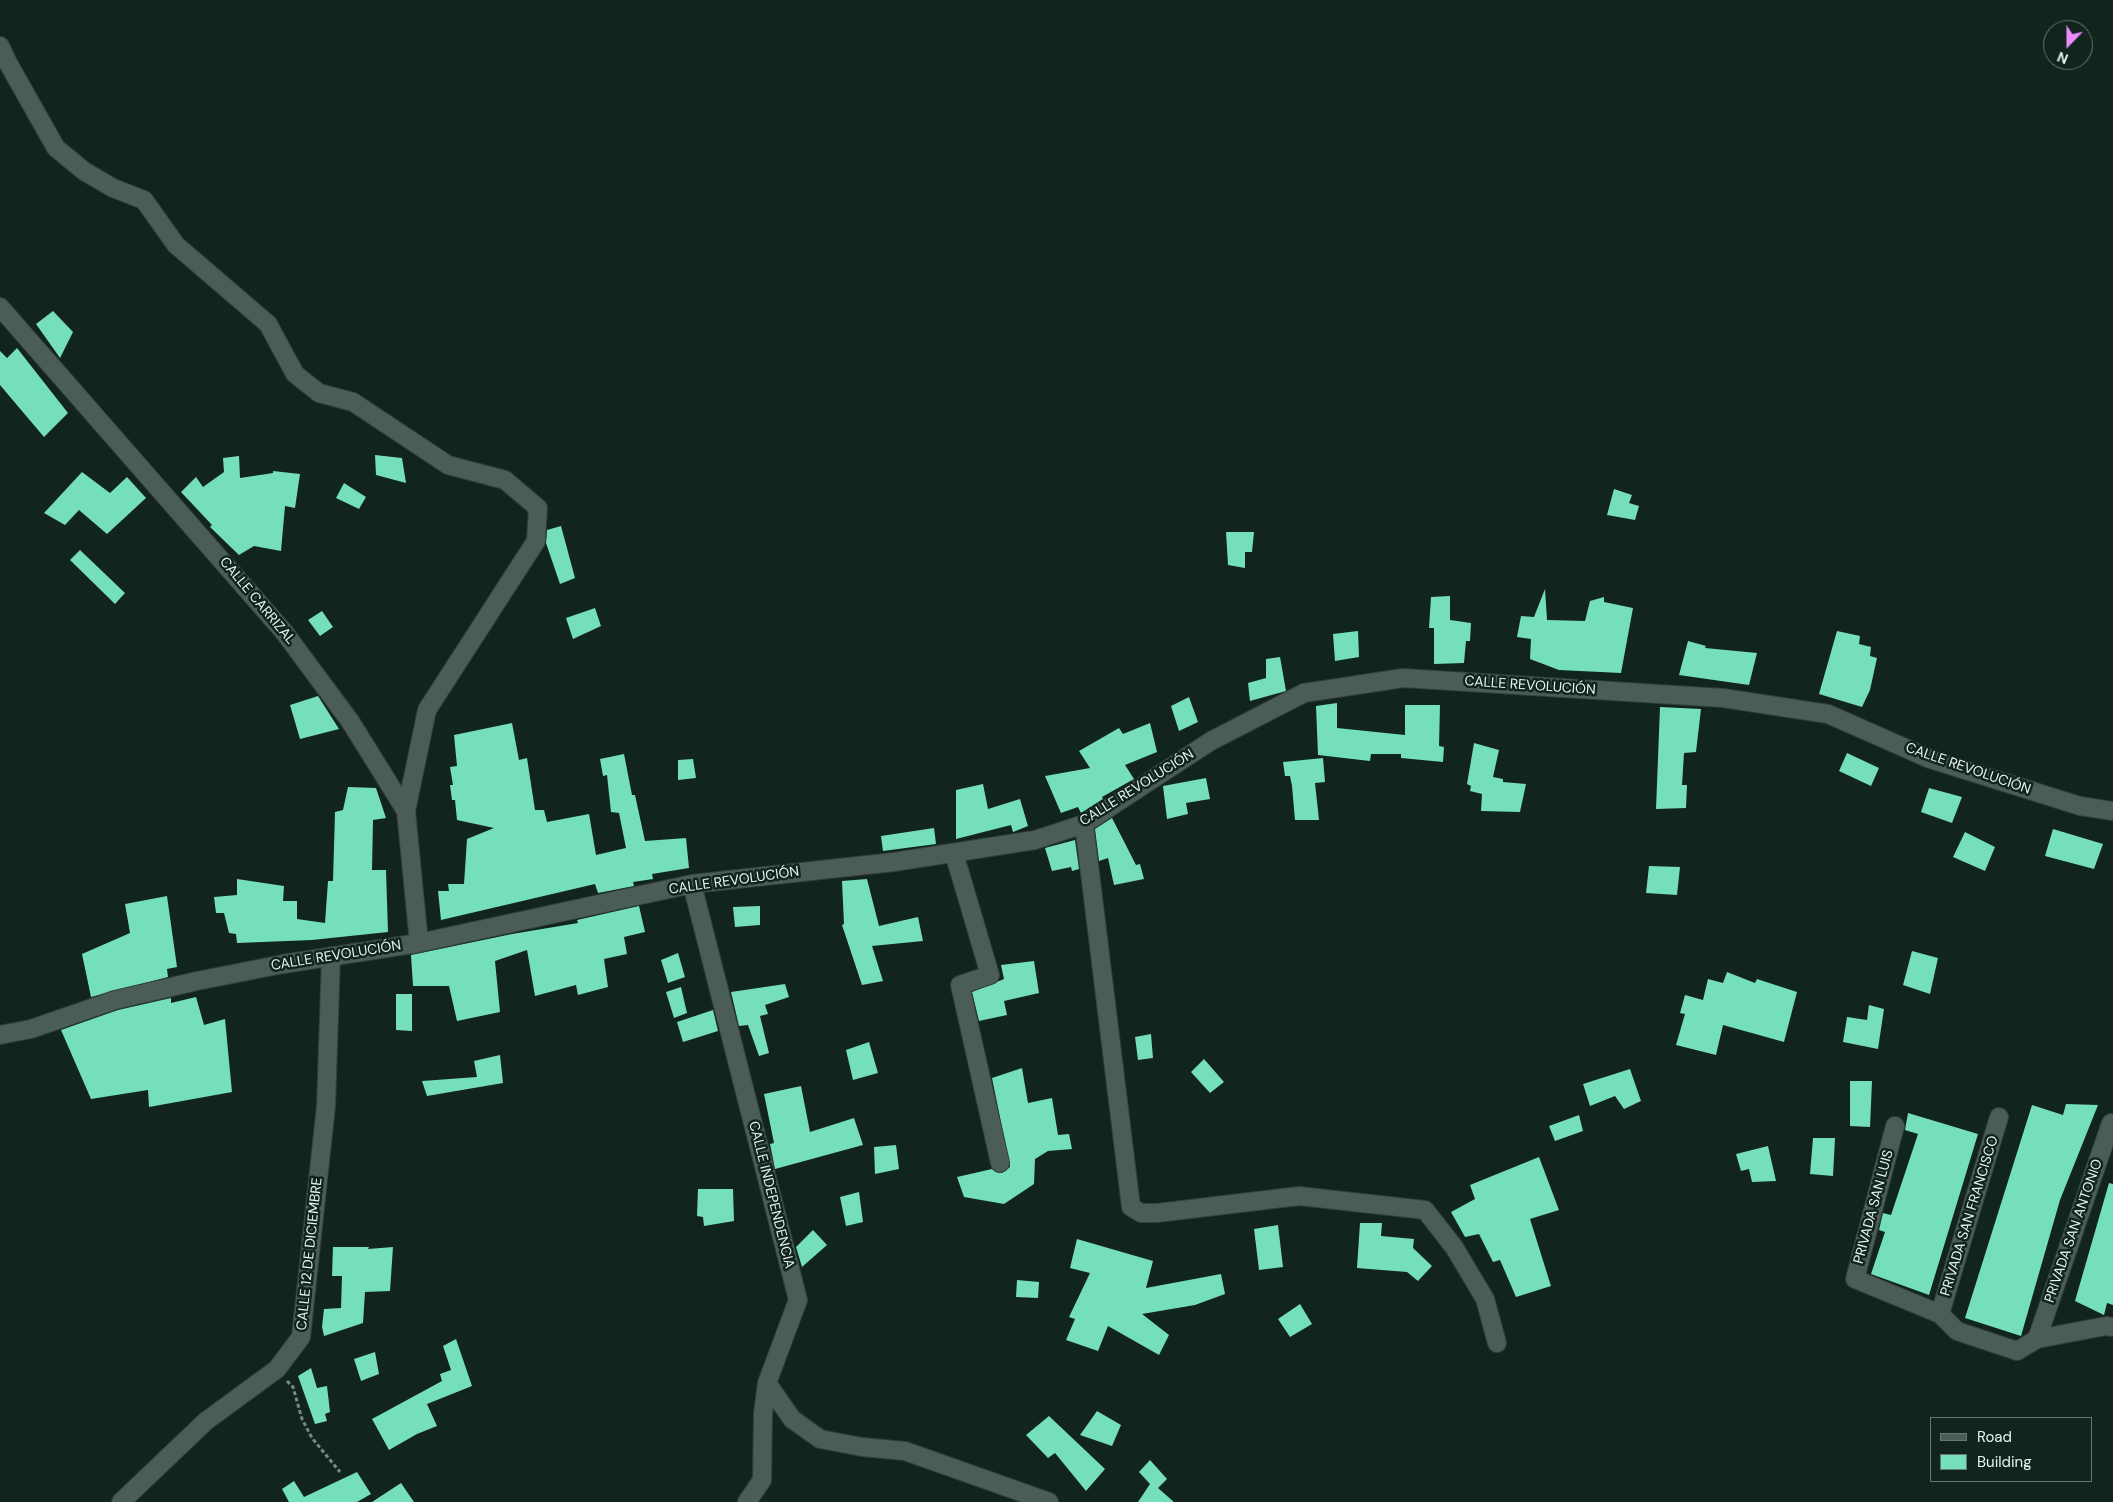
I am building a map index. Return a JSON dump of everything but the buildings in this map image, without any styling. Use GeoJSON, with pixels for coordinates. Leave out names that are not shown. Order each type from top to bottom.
{"type":"FeatureCollection","features":[{"type":"Feature","properties":{"kind":"street"},"geometry":{"type":"LineString","coordinates":[[0,46],[56,148],[84,171],[113,188],[144,200],[176,245],[268,324],[295,374],[319,393],[353,402],[448,465],[504,480],[538,508],[536,541],[427,710],[406,811]]}},
{"type":"Feature","properties":{"kind":"street","name":"CALLE CARRIZAL"},"geometry":{"type":"LineString","coordinates":[[0,307],[284,632],[350,721],[406,811],[419,943]]}},
{"type":"Feature","properties":{"kind":"street","name":"CALLE REVOLUCIÓN"},"geometry":{"type":"LineString","coordinates":[[0,1035],[31,1029],[116,1000],[197,981],[330,956],[419,943],[692,884],[894,862],[1035,840],[1084,824],[1211,741],[1304,693],[1403,678],[1723,698],[1828,714],[1930,759],[2080,806],[2113,811]]}},
{"type":"Feature","properties":{"kind":"street"},"geometry":{"type":"LineString","coordinates":[[1084,824],[1131,1207],[1141,1213],[1157,1213],[1300,1196],[1425,1210],[1454,1246],[1485,1299],[1498,1344]]}},
{"type":"Feature","properties":{"kind":"street"},"geometry":{"type":"LineString","coordinates":[[954,853],[990,975],[960,985],[1000,1163]]}},
{"type":"Feature","properties":{"kind":"street","name":"CALLE INDEPENDENCIA"},"geometry":{"type":"LineString","coordinates":[[692,884],[798,1300],[767,1383],[763,1414],[762,1480],[746,1502]]}},
{"type":"Feature","properties":{"kind":"street","name":"CALLE 12 DE DICIEMBRE"},"geometry":{"type":"LineString","coordinates":[[121,1502],[206,1421],[277,1369],[301,1337],[326,1106],[330,956]]}},
{"type":"Feature","properties":{"kind":"street","name":"PRIVADA SAN FRANCISCO"},"geometry":{"type":"LineString","coordinates":[[1940,1314],[1999,1117]]}},
{"type":"Feature","properties":{"kind":"street","name":"PRIVADA SAN ANTONIO"},"geometry":{"type":"LineString","coordinates":[[2037,1339],[2110,1123]]}},
{"type":"Feature","properties":{"kind":"street","name":"PRIVADA SAN LUIS"},"geometry":{"type":"LineString","coordinates":[[1895,1126],[1855,1279],[1940,1314],[1957,1331],[2017,1351],[2037,1339],[2113,1326]]}},
{"type":"Feature","properties":{"kind":"street"},"geometry":{"type":"LineString","coordinates":[[767,1383],[792,1420],[820,1439],[862,1447],[905,1451],[1049,1502]]}},
{"type":"Feature","properties":{"kind":"path"},"geometry":{"type":"LineString","coordinates":[[277,1369],[293,1387],[302,1419],[312,1438],[340,1472]]}}]}
